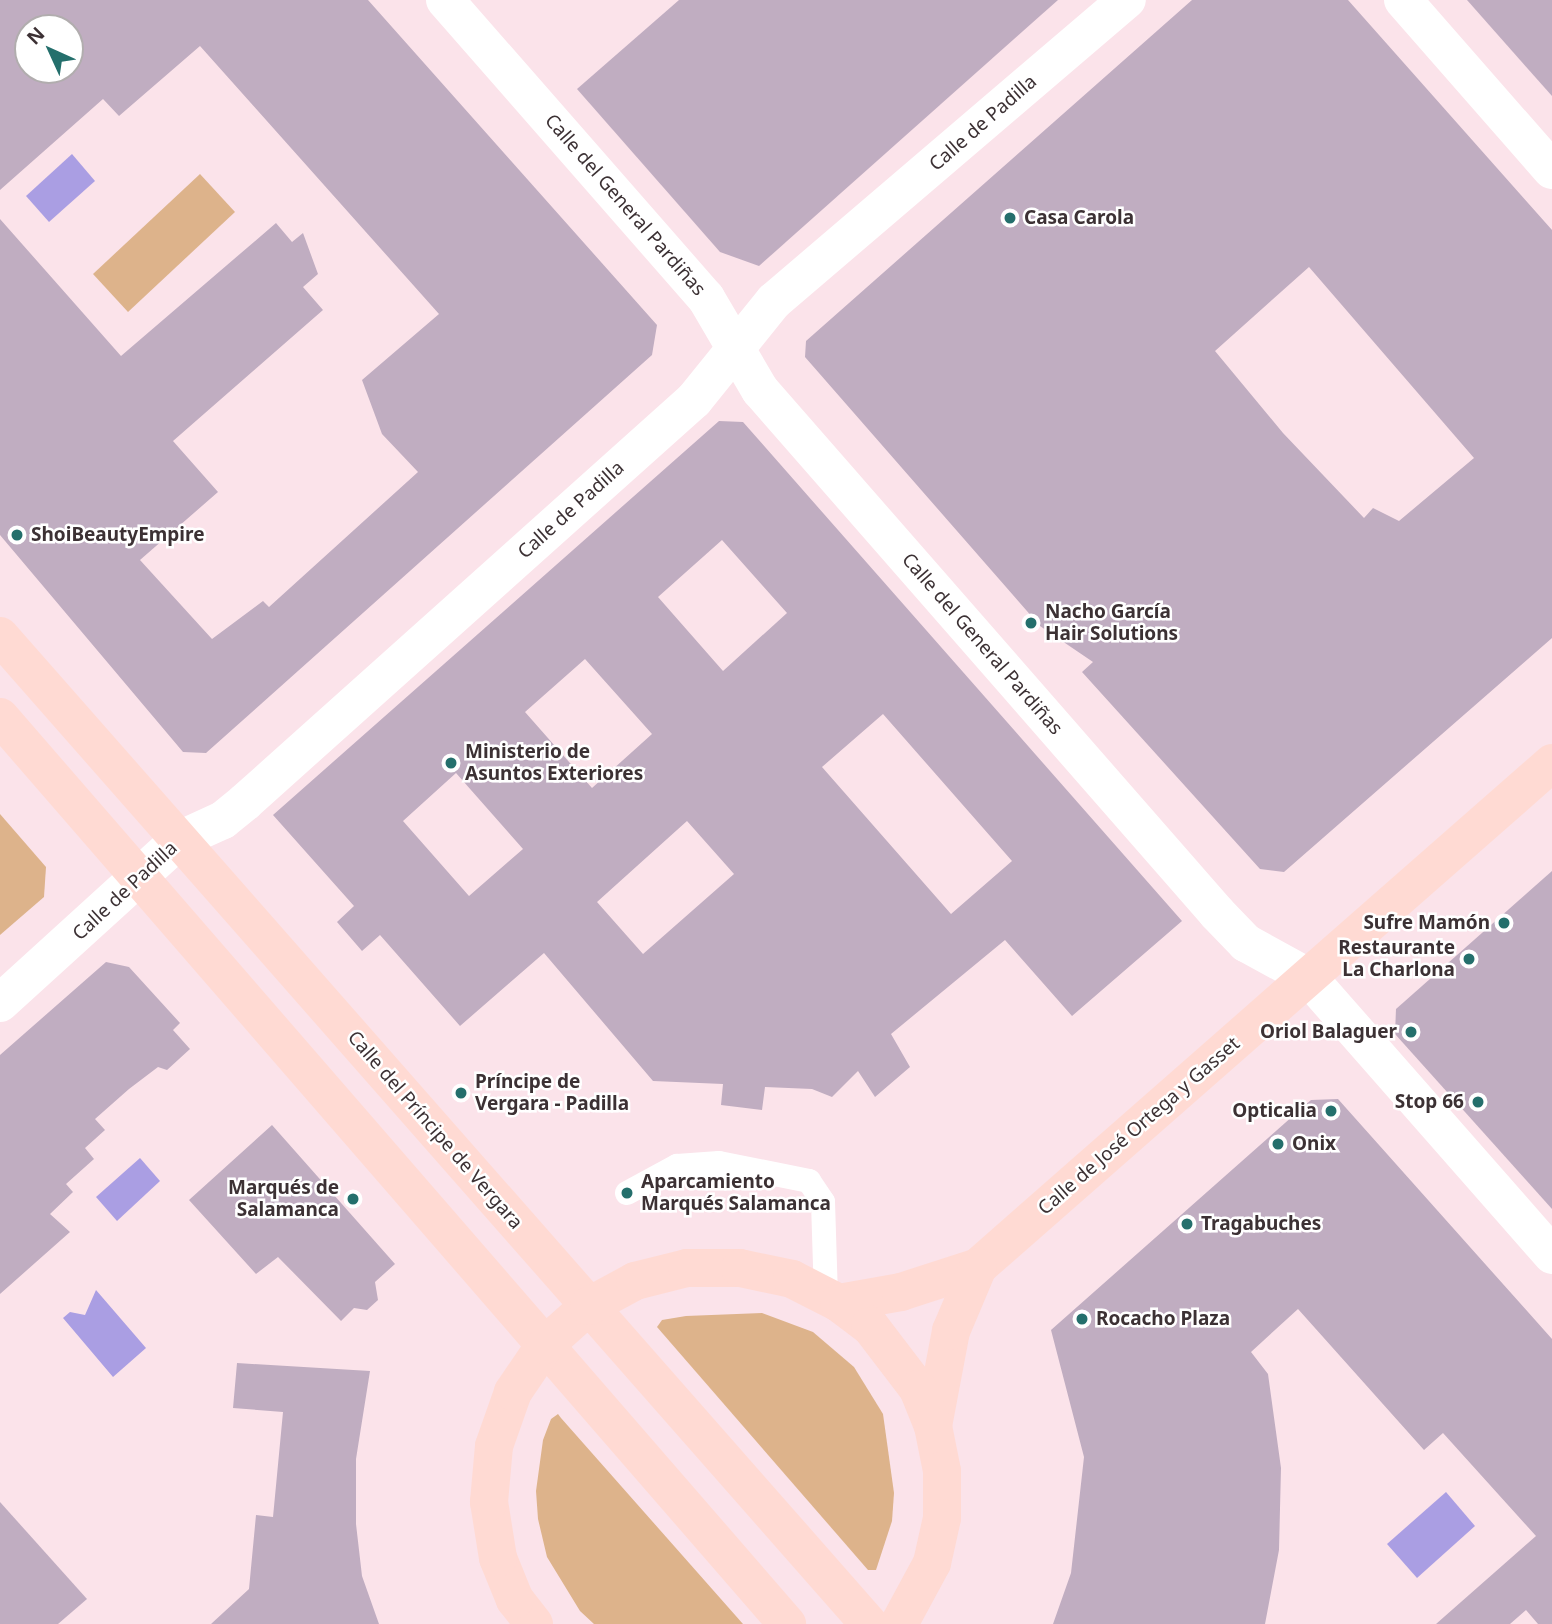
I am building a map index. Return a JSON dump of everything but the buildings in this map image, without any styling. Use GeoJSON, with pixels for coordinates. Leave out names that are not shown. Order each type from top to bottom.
{"type":"FeatureCollection","features":[{"type":"Feature","properties":{"kind":"main road","name":"Calle del Príncipe de Vergara"},"geometry":{"type":"LineString","coordinates":[[0,636],[869,1624]]}},
{"type":"Feature","properties":{"kind":"main road"},"geometry":{"type":"LineString","coordinates":[[0,717],[787,1624]]}},
{"type":"Feature","properties":{"kind":"main road","name":"Calle de José Ortega y Gasset"},"geometry":{"type":"LineString","coordinates":[[833,1299],[901,1292],[978,1267],[1552,762]]}},
{"type":"Feature","properties":{"kind":"main road","name":"Calle de José Ortega y Gasset"},"geometry":{"type":"LineString","coordinates":[[933,1426],[951,1331],[978,1267]]}},
{"type":"Feature","properties":{"kind":"main road"},"geometry":{"type":"LineString","coordinates":[[499,1624],[498,1558],[489,1502],[494,1446],[513,1392],[545,1345],[589,1306],[635,1281],[687,1268],[740,1268],[792,1279],[833,1299],[870,1326],[897,1356],[933,1426],[942,1471],[942,1518],[932,1563],[899,1624]]}},
{"type":"Feature","properties":{"kind":"main road"},"geometry":{"type":"LineString","coordinates":[[498,1558],[515,1600],[534,1624]]}},
{"type":"Feature","properties":{"kind":"street","name":"Calle del General Pardiñas"},"geometry":{"type":"LineString","coordinates":[[445,0],[706,298],[737,346],[760,390],[1217,913],[1246,943],[1308,976],[1552,1255]]}},
{"type":"Feature","properties":{"kind":"street","name":"Calle de Padilla"},"geometry":{"type":"LineString","coordinates":[[0,1003],[92,923],[139,874],[179,840],[223,820],[245,802],[694,400],[774,301],[1127,0]]}},
{"type":"Feature","properties":{"kind":"street"},"geometry":{"type":"LineString","coordinates":[[1402,0],[1552,170]]}},
{"type":"Feature","properties":{"kind":"lane"},"geometry":{"type":"LineString","coordinates":[[627,1193],[677,1166],[719,1163],[809,1181],[823,1202],[833,1299]]}},
{"type":"Feature","properties":{"kind":"shaded area"},"geometry":{"type":"Polygon","coordinates":[[[72,154],[95,181],[49,222],[26,196],[72,154]]]}},
{"type":"Feature","properties":{"kind":"shaded area"},"geometry":{"type":"Polygon","coordinates":[[[200,174],[235,212],[128,312],[93,274],[200,174]]]}},
{"type":"Feature","properties":{"kind":"shaded area"},"geometry":{"type":"Polygon","coordinates":[[[0,814],[46,867],[44,897],[0,935],[0,814]]]}},
{"type":"Feature","properties":{"kind":"shaded area"},"geometry":{"type":"Polygon","coordinates":[[[140,1158],[160,1181],[117,1221],[96,1197],[140,1158]]]}},
{"type":"Feature","properties":{"kind":"shaded area"},"geometry":{"type":"Polygon","coordinates":[[[96,1290],[146,1348],[113,1377],[63,1318],[70,1312],[85,1315],[96,1290]]]}},
{"type":"Feature","properties":{"kind":"shaded area"},"geometry":{"type":"Polygon","coordinates":[[[762,1313],[813,1332],[854,1367],[883,1414],[894,1493],[892,1521],[876,1570],[868,1570],[657,1327],[662,1320],[686,1316],[762,1313]]]}},
{"type":"Feature","properties":{"kind":"shaded area"},"geometry":{"type":"Polygon","coordinates":[[[558,1414],[743,1624],[594,1624],[580,1611],[547,1557],[538,1519],[536,1491],[543,1440],[551,1419],[558,1414]]]}},
{"type":"Feature","properties":{"kind":"shaded area"},"geometry":{"type":"Polygon","coordinates":[[[1446,1492],[1475,1526],[1417,1578],[1387,1544],[1446,1492]]]}},
{"type":"Feature","properties":{"kind":"place","name":"Casa Carola"},"geometry":{"type":"Point","coordinates":[1010,218]}},
{"type":"Feature","properties":{"kind":"place","name":"ShoiBeautyEmpire"},"geometry":{"type":"Point","coordinates":[17,535]}},
{"type":"Feature","properties":{"kind":"place","name":"Nacho García Hair Solutions"},"geometry":{"type":"Point","coordinates":[1031,623]}},
{"type":"Feature","properties":{"kind":"place","name":"Ministerio de Asuntos Exteriores"},"geometry":{"type":"Point","coordinates":[451,763]}},
{"type":"Feature","properties":{"kind":"place","name":"Sufre Mamón"},"geometry":{"type":"Point","coordinates":[1504,923]}},
{"type":"Feature","properties":{"kind":"place","name":"Restaurante La Charlona"},"geometry":{"type":"Point","coordinates":[1469,959]}},
{"type":"Feature","properties":{"kind":"place","name":"Oriol Balaguer"},"geometry":{"type":"Point","coordinates":[1411,1032]}},
{"type":"Feature","properties":{"kind":"place","name":"Príncipe de Vergara - Padilla"},"geometry":{"type":"Point","coordinates":[461,1093]}},
{"type":"Feature","properties":{"kind":"place","name":"Stop 66"},"geometry":{"type":"Point","coordinates":[1478,1102]}},
{"type":"Feature","properties":{"kind":"place","name":"Opticalia"},"geometry":{"type":"Point","coordinates":[1331,1111]}},
{"type":"Feature","properties":{"kind":"place","name":"Onix"},"geometry":{"type":"Point","coordinates":[1278,1144]}},
{"type":"Feature","properties":{"kind":"place","name":"Aparcamiento Marqués Salamanca"},"geometry":{"type":"Point","coordinates":[627,1193]}},
{"type":"Feature","properties":{"kind":"place","name":"Marqués de Salamanca"},"geometry":{"type":"Point","coordinates":[353,1199]}},
{"type":"Feature","properties":{"kind":"place","name":"Tragabuches"},"geometry":{"type":"Point","coordinates":[1187,1224]}},
{"type":"Feature","properties":{"kind":"place","name":"Rocacho Plaza"},"geometry":{"type":"Point","coordinates":[1082,1319]}}]}
